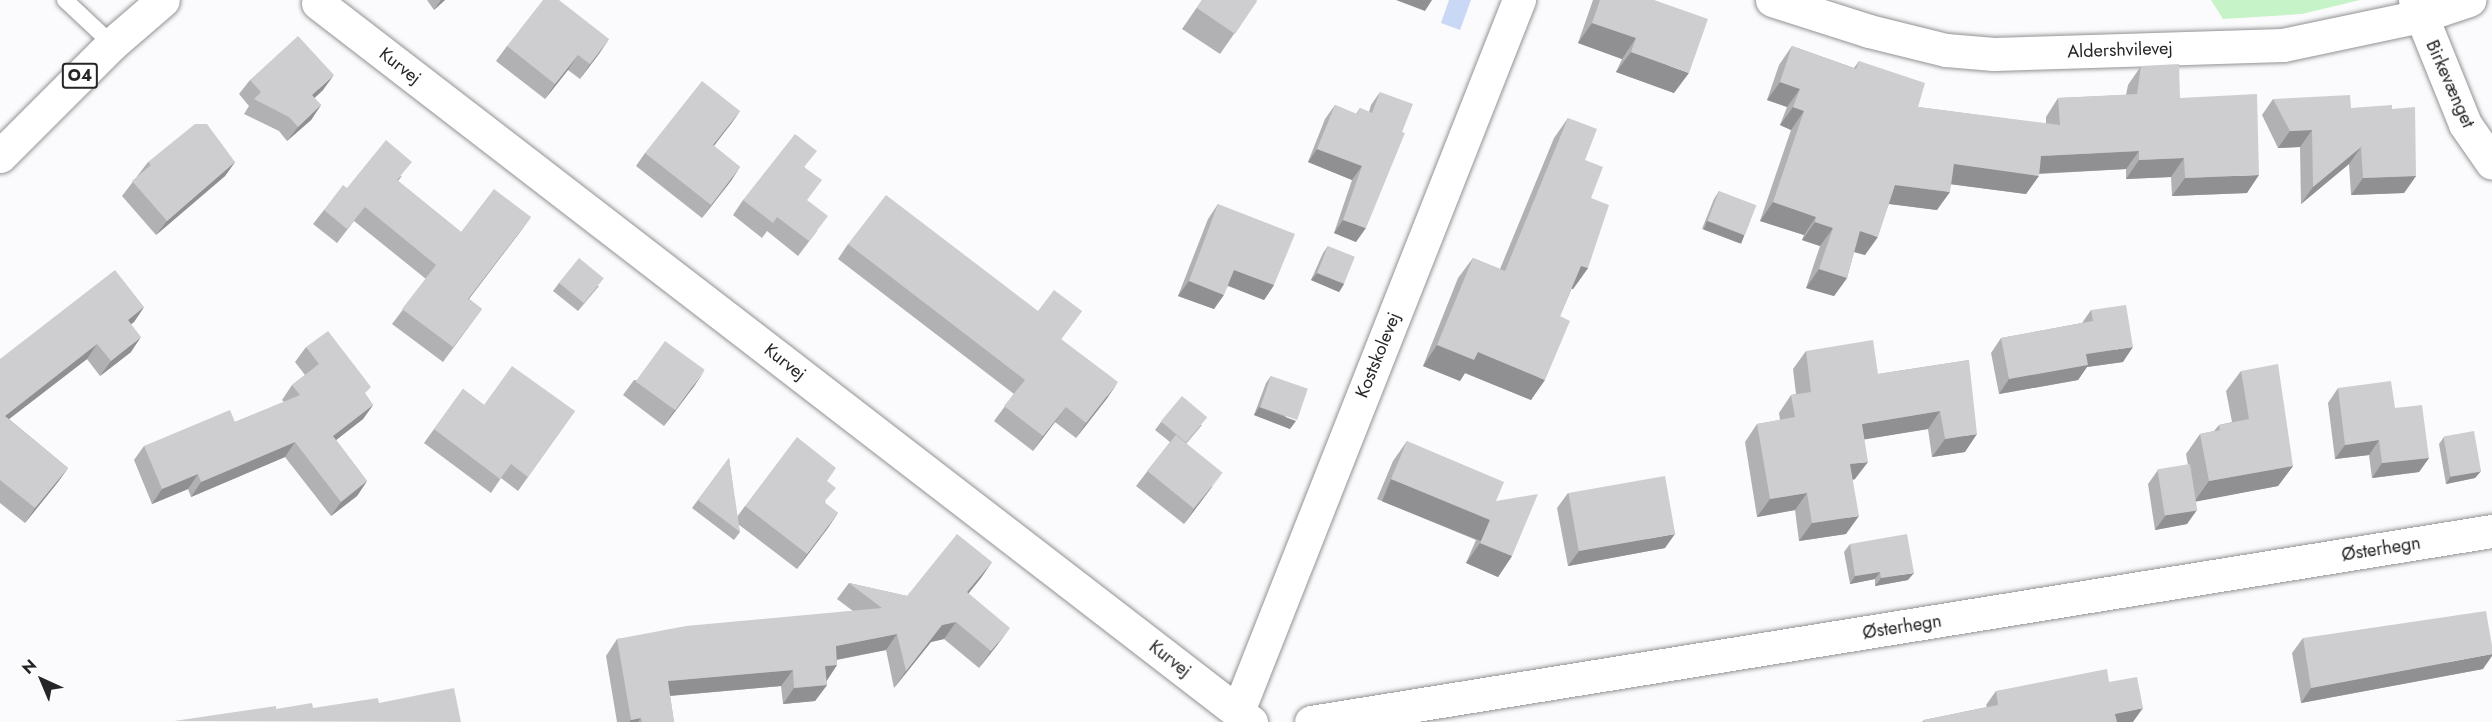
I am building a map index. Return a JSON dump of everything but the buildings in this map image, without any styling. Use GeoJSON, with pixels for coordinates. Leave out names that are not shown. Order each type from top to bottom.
{"type":"FeatureCollection","features":[{"type":"Feature","properties":{"kind":"street","name":"O4"},"geometry":{"type":"LineString","coordinates":[[0,156],[112,44],[163,0]]}},
{"type":"Feature","properties":{"kind":"street","name":"Kostskolevej"},"geometry":{"type":"LineString","coordinates":[[1245,716],[1519,0]]}},
{"type":"Feature","properties":{"kind":"street","name":"Aldershvilevej"},"geometry":{"type":"LineString","coordinates":[[1772,0],[1946,50],[1994,54],[2283,45],[2418,8],[2469,0]]}},
{"type":"Feature","properties":{"kind":"street","name":"Kurvej"},"geometry":{"type":"LineString","coordinates":[[318,3],[1245,716]]}},
{"type":"Feature","properties":{"kind":"street","name":"Birkevænget"},"geometry":{"type":"LineString","coordinates":[[2418,8],[2465,124],[2492,163]]}},
{"type":"Feature","properties":{"kind":"street","name":"Østerhegn"},"geometry":{"type":"LineString","coordinates":[[1311,722],[2492,531]]}},
{"type":"Feature","properties":{"kind":"lane"},"geometry":{"type":"LineString","coordinates":[[65,0],[112,44]]}},
{"type":"Feature","properties":{"kind":"green space"},"geometry":{"type":"Polygon","coordinates":[[[2211,0],[2360,0],[2302,14],[2223,19],[2211,0]]]}},
{"type":"Feature","properties":{"kind":"water"},"geometry":{"type":"Polygon","coordinates":[[[1449,0],[1471,0],[1460,30],[1441,23],[1449,0]]]}}]}
